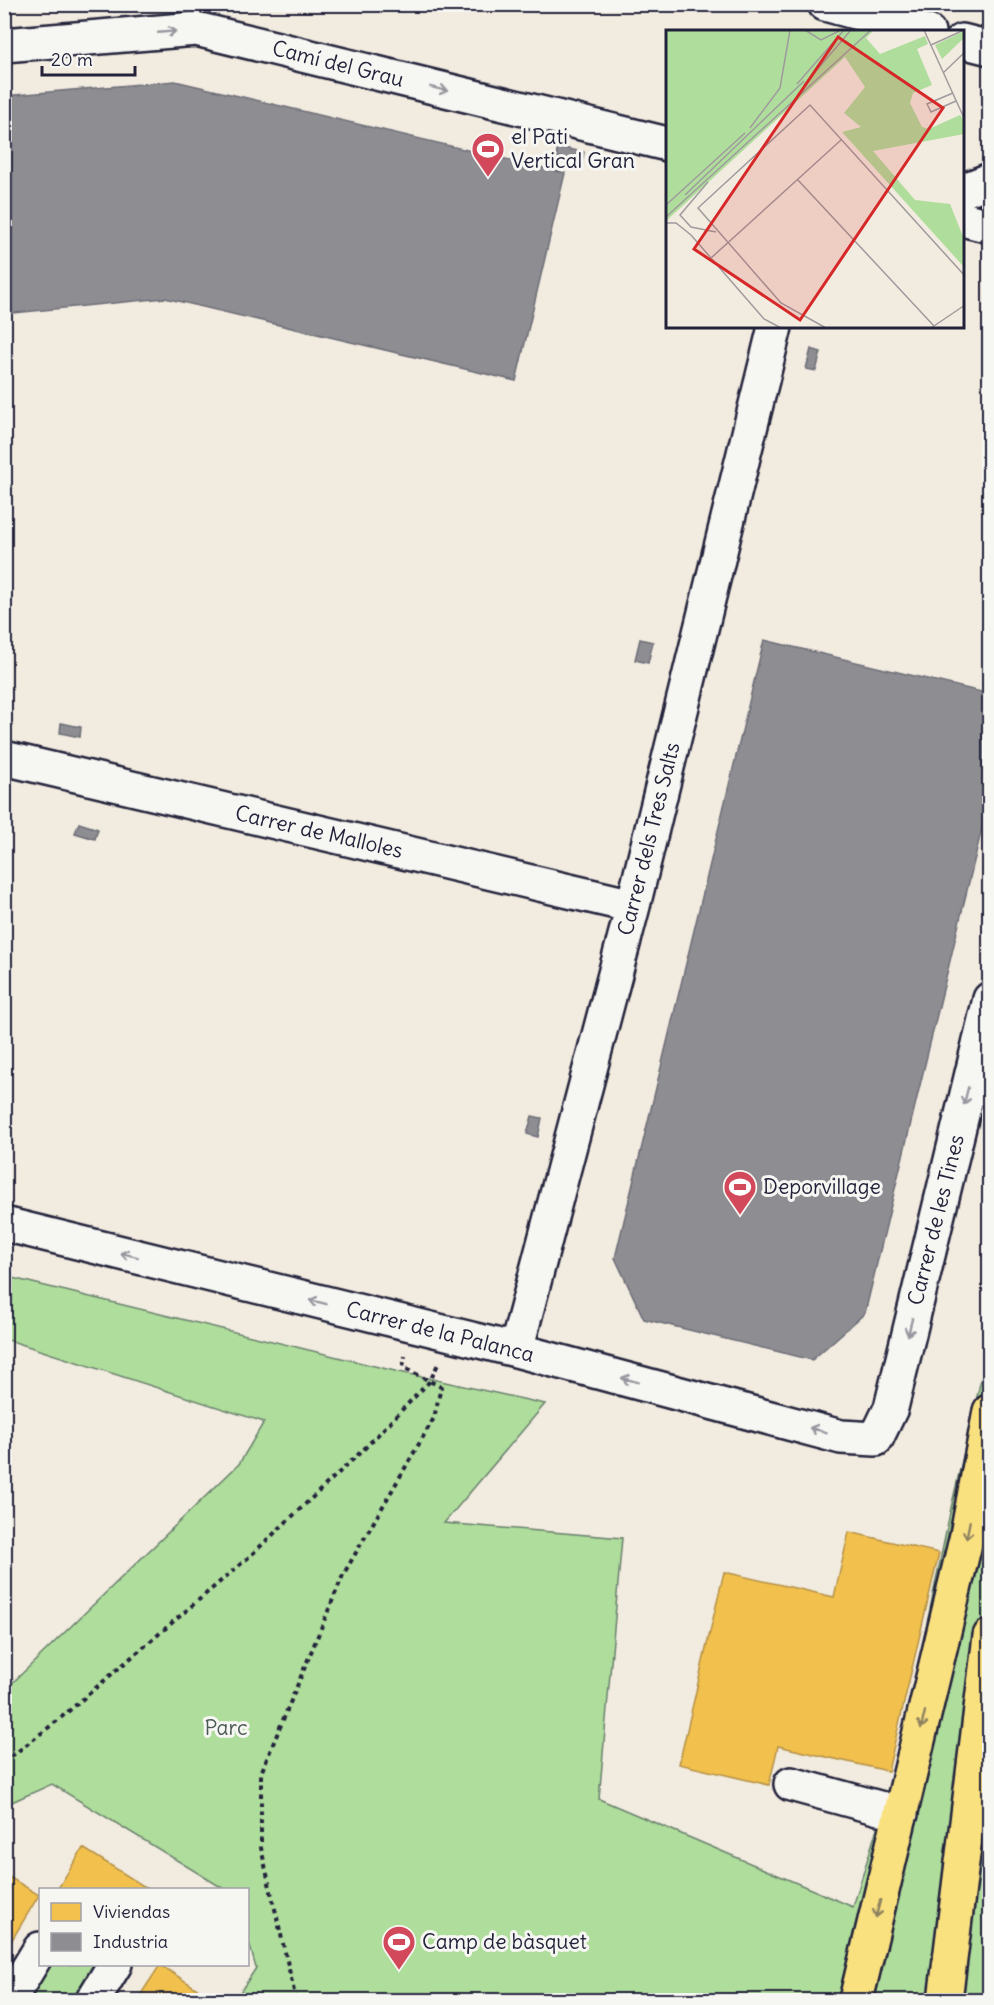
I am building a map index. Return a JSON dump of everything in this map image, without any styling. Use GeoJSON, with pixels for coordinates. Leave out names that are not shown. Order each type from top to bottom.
{"type":"FeatureCollection","features":[{"type":"Feature","properties":{"kind":"main road"},"geometry":{"type":"LineString","coordinates":[[856,2001],[968,1535],[990,1410]]}},
{"type":"Feature","properties":{"kind":"main road"},"geometry":{"type":"LineString","coordinates":[[945,2001],[990,1636]]}},
{"type":"Feature","properties":{"kind":"main road"},"geometry":{"type":"LineString","coordinates":[[967,2001],[990,1772]]}},
{"type":"Feature","properties":{"kind":"street"},"geometry":{"type":"LineString","coordinates":[[839,16],[917,30]]}},
{"type":"Feature","properties":{"kind":"street","name":"Camí del Grau"},"geometry":{"type":"LineString","coordinates":[[4,45],[196,29],[666,144]]}},
{"type":"Feature","properties":{"kind":"street"},"geometry":{"type":"LineString","coordinates":[[964,41],[990,48]]}},
{"type":"Feature","properties":{"kind":"street"},"geometry":{"type":"LineString","coordinates":[[964,191],[990,180]]}},
{"type":"Feature","properties":{"kind":"street"},"geometry":{"type":"LineString","coordinates":[[964,219],[990,226]]}},
{"type":"Feature","properties":{"kind":"street","name":"Carrer dels Tres Salts"},"geometry":{"type":"LineString","coordinates":[[516,1350],[633,906],[775,328]]}},
{"type":"Feature","properties":{"kind":"street","name":"Carrer de Malloles"},"geometry":{"type":"LineString","coordinates":[[4,758],[633,906]]}},
{"type":"Feature","properties":{"kind":"street","name":"Carrer de les Tines"},"geometry":{"type":"LineString","coordinates":[[876,1439],[891,1408],[990,999]]}},
{"type":"Feature","properties":{"kind":"street","name":"Carrer de la Palanca"},"geometry":{"type":"LineString","coordinates":[[4,1224],[516,1350],[841,1437],[876,1439]]}},
{"type":"Feature","properties":{"kind":"street"},"geometry":{"type":"LineString","coordinates":[[790,1784],[901,1814]]}},
{"type":"Feature","properties":{"kind":"street"},"geometry":{"type":"LineString","coordinates":[[9,2001],[39,1951]]}},
{"type":"Feature","properties":{"kind":"street"},"geometry":{"type":"LineString","coordinates":[[93,2001],[114,1966]]}},
{"type":"Feature","properties":{"kind":"path"},"geometry":{"type":"LineString","coordinates":[[296,2001],[261,1848],[261,1773],[343,1575],[434,1418],[441,1387],[404,1367],[408,1324]]}},
{"type":"Feature","properties":{"kind":"path"},"geometry":{"type":"LineString","coordinates":[[4,1762],[249,1557],[364,1449],[430,1381],[452,1335]]}},
{"type":"Feature","properties":{"kind":"green space","name":"Parc"},"geometry":{"type":"Polygon","coordinates":[[[4,1276],[395,1371],[545,1404],[444,1523],[622,1538],[599,1799],[853,1907],[901,1749],[951,1508],[989,1345],[989,2000],[235,2000],[256,1968],[249,1943],[249,1888],[222,1888],[52,1784],[5,1805],[5,1690],[239,1464],[264,1422],[5,1339],[4,1276]]]}},
{"type":"Feature","properties":{"kind":"green space"},"geometry":{"type":"Polygon","coordinates":[[[46,1966],[96,1966],[81,2000],[25,2000],[46,1966]]]}},
{"type":"Feature","properties":{"kind":"building: Viviendas"},"geometry":{"type":"Polygon","coordinates":[[[849,1532],[939,1553],[888,1771],[778,1746],[769,1785],[679,1764],[724,1572],[834,1597],[849,1532]]]}},
{"type":"Feature","properties":{"kind":"building: Viviendas"},"geometry":{"type":"Polygon","coordinates":[[[83,1848],[147,1888],[58,1888],[83,1848]]]}},
{"type":"Feature","properties":{"kind":"building: Viviendas"},"geometry":{"type":"Polygon","coordinates":[[[4,1874],[39,1895],[4,1953],[4,1874]]]}},
{"type":"Feature","properties":{"kind":"building: Viviendas"},"geometry":{"type":"Polygon","coordinates":[[[159,1966],[199,1990],[192,2000],[137,2000],[159,1966]]]}},
{"type":"Feature","properties":{"kind":"building: Industria"},"geometry":{"type":"Polygon","coordinates":[[[175,81],[565,173],[516,381],[165,298],[4,314],[4,96],[175,81]]]}},
{"type":"Feature","properties":{"kind":"building: Industria"},"geometry":{"type":"Polygon","coordinates":[[[558,147],[584,152],[582,162],[556,157],[558,147]]]}},
{"type":"Feature","properties":{"kind":"building: Industria"},"geometry":{"type":"Polygon","coordinates":[[[811,349],[821,352],[816,371],[806,369],[811,349]]]}},
{"type":"Feature","properties":{"kind":"building: Industria"},"geometry":{"type":"Polygon","coordinates":[[[640,639],[653,642],[648,663],[635,660],[640,639]]]}},
{"type":"Feature","properties":{"kind":"building: Industria"},"geometry":{"type":"Polygon","coordinates":[[[764,640],[990,694],[990,795],[865,1313],[812,1360],[644,1319],[615,1258],[764,640]]]}},
{"type":"Feature","properties":{"kind":"building: Industria"},"geometry":{"type":"Polygon","coordinates":[[[61,723],[81,727],[80,737],[60,733],[61,723]]]}},
{"type":"Feature","properties":{"kind":"building: Industria"},"geometry":{"type":"Polygon","coordinates":[[[79,823],[98,829],[95,839],[75,833],[79,823]]]}},
{"type":"Feature","properties":{"kind":"building: Industria"},"geometry":{"type":"Polygon","coordinates":[[[532,1116],[542,1118],[538,1137],[527,1134],[532,1116]]]}},
{"type":"Feature","properties":{"kind":"place","name":"el Pati Vertical Gran"},"geometry":{"type":"Point","coordinates":[488,178]}},
{"type":"Feature","properties":{"kind":"place","name":"Deporvillage"},"geometry":{"type":"Point","coordinates":[740,1216]}},
{"type":"Feature","properties":{"kind":"place","name":"Camp de bàsquet"},"geometry":{"type":"Point","coordinates":[399,1971]}}]}
